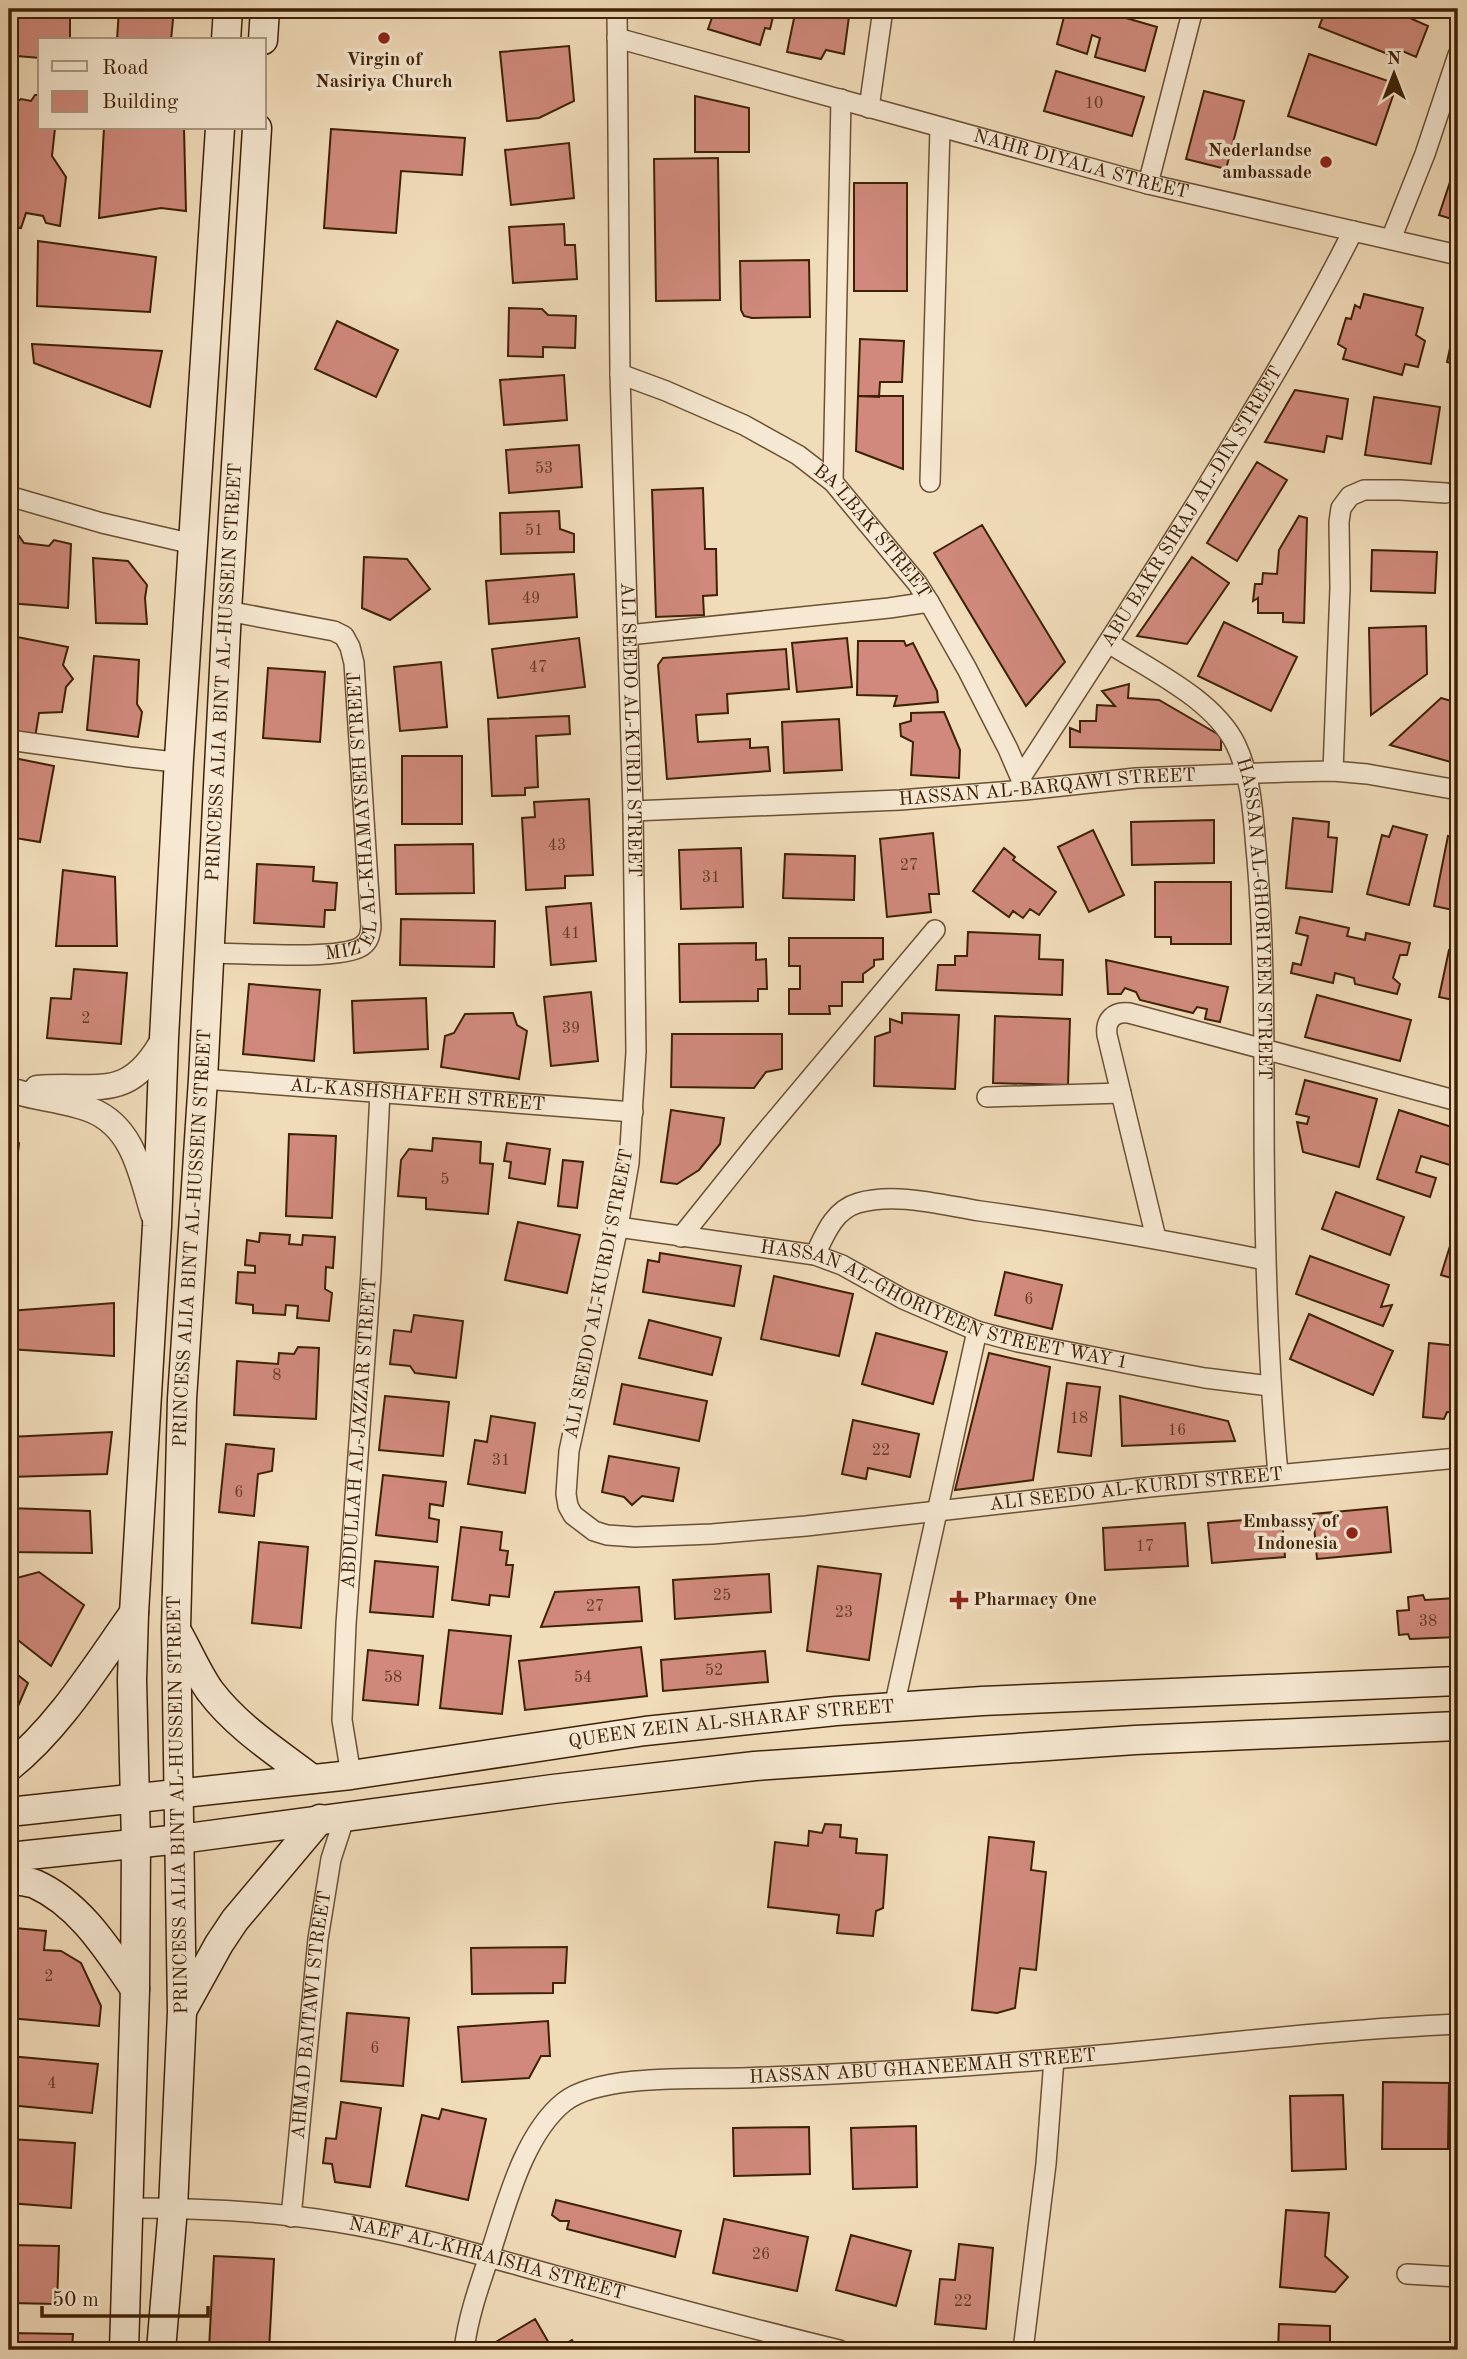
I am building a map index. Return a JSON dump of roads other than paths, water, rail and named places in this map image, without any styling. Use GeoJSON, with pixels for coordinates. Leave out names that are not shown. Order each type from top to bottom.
{"type":"FeatureCollection","features":[{"type":"Feature","properties":{"kind":"main road"},"geometry":{"type":"LineString","coordinates":[[226,38],[228,9]]}},
{"type":"Feature","properties":{"kind":"main road"},"geometry":{"type":"LineString","coordinates":[[263,38],[265,9]]}},
{"type":"Feature","properties":{"kind":"main road","name":"PRINCESS ALIA BINT AL-HUSSEIN STREET"},"geometry":{"type":"LineString","coordinates":[[124,2350],[135,1989],[136,1843],[132,1680],[134,1612],[157,1226],[164,1038],[180,751],[220,130]]}},
{"type":"Feature","properties":{"kind":"main road","name":"PRINCESS ALIA BINT AL-HUSSEIN STREET"},"geometry":{"type":"LineString","coordinates":[[161,2350],[173,2208],[182,2012],[176,1628],[182,1399],[203,1079],[257,130]]}},
{"type":"Feature","properties":{"kind":"main road"},"geometry":{"type":"LineString","coordinates":[[180,751],[221,747]]}},
{"type":"Feature","properties":{"kind":"main road"},"geometry":{"type":"LineString","coordinates":[[9,1767],[37,1741],[58,1716],[134,1612]]}},
{"type":"Feature","properties":{"kind":"main road"},"geometry":{"type":"LineString","coordinates":[[176,1628],[201,1677],[230,1714],[312,1779]]}},
{"type":"Feature","properties":{"kind":"main road","name":"QUEEN ZEIN AL-SHARAF STREET"},"geometry":{"type":"LineString","coordinates":[[9,1812],[351,1775],[645,1731],[894,1707],[1458,1681]]}},
{"type":"Feature","properties":{"kind":"main road"},"geometry":{"type":"LineString","coordinates":[[9,1857],[180,1839],[333,1817],[755,1766],[1135,1740],[1458,1726]]}},
{"type":"Feature","properties":{"kind":"main road"},"geometry":{"type":"LineString","coordinates":[[182,2012],[235,1920],[333,1817]]}},
{"type":"Feature","properties":{"kind":"main road"},"geometry":{"type":"LineString","coordinates":[[9,1879],[33,1883],[80,1914],[135,1989]]}},
{"type":"Feature","properties":{"kind":"street","name":"ALI SEEDO AL-KURDI STREET"},"geometry":{"type":"LineString","coordinates":[[617,9],[620,374],[636,967],[634,1112],[618,1227],[569,1451],[566,1494],[573,1515],[582,1524],[607,1535],[635,1537],[806,1526],[1278,1474],[1458,1458]]}},
{"type":"Feature","properties":{"kind":"street"},"geometry":{"type":"LineString","coordinates":[[869,108],[883,9]]}},
{"type":"Feature","properties":{"kind":"street"},"geometry":{"type":"LineString","coordinates":[[1148,184],[1193,9]]}},
{"type":"Feature","properties":{"kind":"street","name":"NAHR DIYALA STREET"},"geometry":{"type":"LineString","coordinates":[[617,38],[1148,184],[1458,254]]}},
{"type":"Feature","properties":{"kind":"street"},"geometry":{"type":"LineString","coordinates":[[1391,239],[1458,55]]}},
{"type":"Feature","properties":{"kind":"street"},"geometry":{"type":"LineString","coordinates":[[833,482],[841,99]]}},
{"type":"Feature","properties":{"kind":"street"},"geometry":{"type":"LineString","coordinates":[[930,482],[940,128]]}},
{"type":"Feature","properties":{"kind":"street","name":"ABU BAKR SIRAJ AL-DIN STREET"},"geometry":{"type":"LineString","coordinates":[[1023,784],[1264,393],[1327,283],[1353,231]]}},
{"type":"Feature","properties":{"kind":"street","name":"BA'LBAK STREET"},"geometry":{"type":"LineString","coordinates":[[620,374],[744,425],[798,455],[833,482],[917,583],[929,602],[967,669],[1023,784]]}},
{"type":"Feature","properties":{"kind":"street"},"geometry":{"type":"LineString","coordinates":[[1333,771],[1341,508],[1350,496],[1364,490],[1446,493]]}},
{"type":"Feature","properties":{"kind":"street"},"geometry":{"type":"LineString","coordinates":[[9,496],[102,523],[193,544]]}},
{"type":"Feature","properties":{"kind":"street"},"geometry":{"type":"LineString","coordinates":[[628,635],[929,602]]}},
{"type":"Feature","properties":{"kind":"street","name":"MIZ'EL AL-KHAMAYSEH STREET"},"geometry":{"type":"LineString","coordinates":[[210,953],[342,953],[363,946],[372,927],[357,688],[350,647],[344,636],[334,631],[228,611]]}},
{"type":"Feature","properties":{"kind":"street","name":"HASSAN AL-GHORIYEEN STREET"},"geometry":{"type":"LineString","coordinates":[[1109,643],[1191,695],[1209,711],[1235,744],[1247,774],[1260,891],[1265,994],[1265,1261],[1270,1386],[1278,1474]]}},
{"type":"Feature","properties":{"kind":"street"},"geometry":{"type":"LineString","coordinates":[[9,740],[166,761],[180,751]]}},
{"type":"Feature","properties":{"kind":"street","name":"HASSAN AL-BARQAWI STREET"},"geometry":{"type":"LineString","coordinates":[[633,811],[900,800],[1023,784],[1333,771],[1403,779],[1458,790]]}},
{"type":"Feature","properties":{"kind":"street"},"geometry":{"type":"LineString","coordinates":[[681,1237],[770,1126],[936,930]]}},
{"type":"Feature","properties":{"kind":"street"},"geometry":{"type":"LineString","coordinates":[[1156,1238],[1106,1027],[1109,1020],[1122,1012],[1458,1101]]}},
{"type":"Feature","properties":{"kind":"street"},"geometry":{"type":"LineString","coordinates":[[13,1091],[105,1086],[128,1081],[153,1059],[164,1038]]}},
{"type":"Feature","properties":{"kind":"street","name":"AL-KASHSHAFEH STREET"},"geometry":{"type":"LineString","coordinates":[[203,1079],[634,1112]]}},
{"type":"Feature","properties":{"kind":"street"},"geometry":{"type":"LineString","coordinates":[[13,1091],[91,1110],[120,1130],[141,1170],[157,1226]]}},
{"type":"Feature","properties":{"kind":"street","name":"ABDULLAH AL-JAZZAR STREET"},"geometry":{"type":"LineString","coordinates":[[351,1775],[342,1720],[346,1624],[380,1092]]}},
{"type":"Feature","properties":{"kind":"street"},"geometry":{"type":"LineString","coordinates":[[987,1097],[1121,1093]]}},
{"type":"Feature","properties":{"kind":"street"},"geometry":{"type":"LineString","coordinates":[[815,1255],[826,1230],[844,1210],[856,1203],[877,1200],[924,1203],[1156,1238],[1265,1261]]}},
{"type":"Feature","properties":{"kind":"street","name":"HASSAN AL-GHORIYEEN STREET WAY 1"},"geometry":{"type":"LineString","coordinates":[[618,1227],[815,1255],[842,1265],[903,1299],[977,1331],[1153,1369],[1270,1386]]}},
{"type":"Feature","properties":{"kind":"street"},"geometry":{"type":"LineString","coordinates":[[894,1707],[977,1331]]}},
{"type":"Feature","properties":{"kind":"street","name":"AHMAD BAITAWI STREET"},"geometry":{"type":"LineString","coordinates":[[291,2217],[318,1939],[331,1859],[333,1817]]}},
{"type":"Feature","properties":{"kind":"street","name":"HASSAN ABU GHANEEMAH STREET"},"geometry":{"type":"LineString","coordinates":[[464,2350],[469,2318],[489,2257],[517,2175],[538,2130],[565,2101],[585,2091],[649,2081],[931,2068],[1458,2024]]}},
{"type":"Feature","properties":{"kind":"street"},"geometry":{"type":"LineString","coordinates":[[1023,2350],[1046,2164],[1054,2059]]}},
{"type":"Feature","properties":{"kind":"street","name":"NAEF AL-KHRAISHA STREET"},"geometry":{"type":"LineString","coordinates":[[130,2208],[173,2208],[291,2217],[373,2228],[839,2350]]}},
{"type":"Feature","properties":{"kind":"street"},"geometry":{"type":"LineString","coordinates":[[1406,2274],[1458,2277]]}},
{"type":"Feature","properties":{"kind":"place","name":"Virgin of Nasiriya Church"},"geometry":{"type":"Point","coordinates":[384,38]}},
{"type":"Feature","properties":{"kind":"place","name":"Nederlandse ambassade"},"geometry":{"type":"Point","coordinates":[1326,162]}},
{"type":"Feature","properties":{"kind":"place","name":"Embassy of Indonesia"},"geometry":{"type":"Point","coordinates":[1352,1533]}},
{"type":"Feature","properties":{"kind":"place","name":"Pharmacy One"},"geometry":{"type":"Point","coordinates":[959,1600]}}]}
